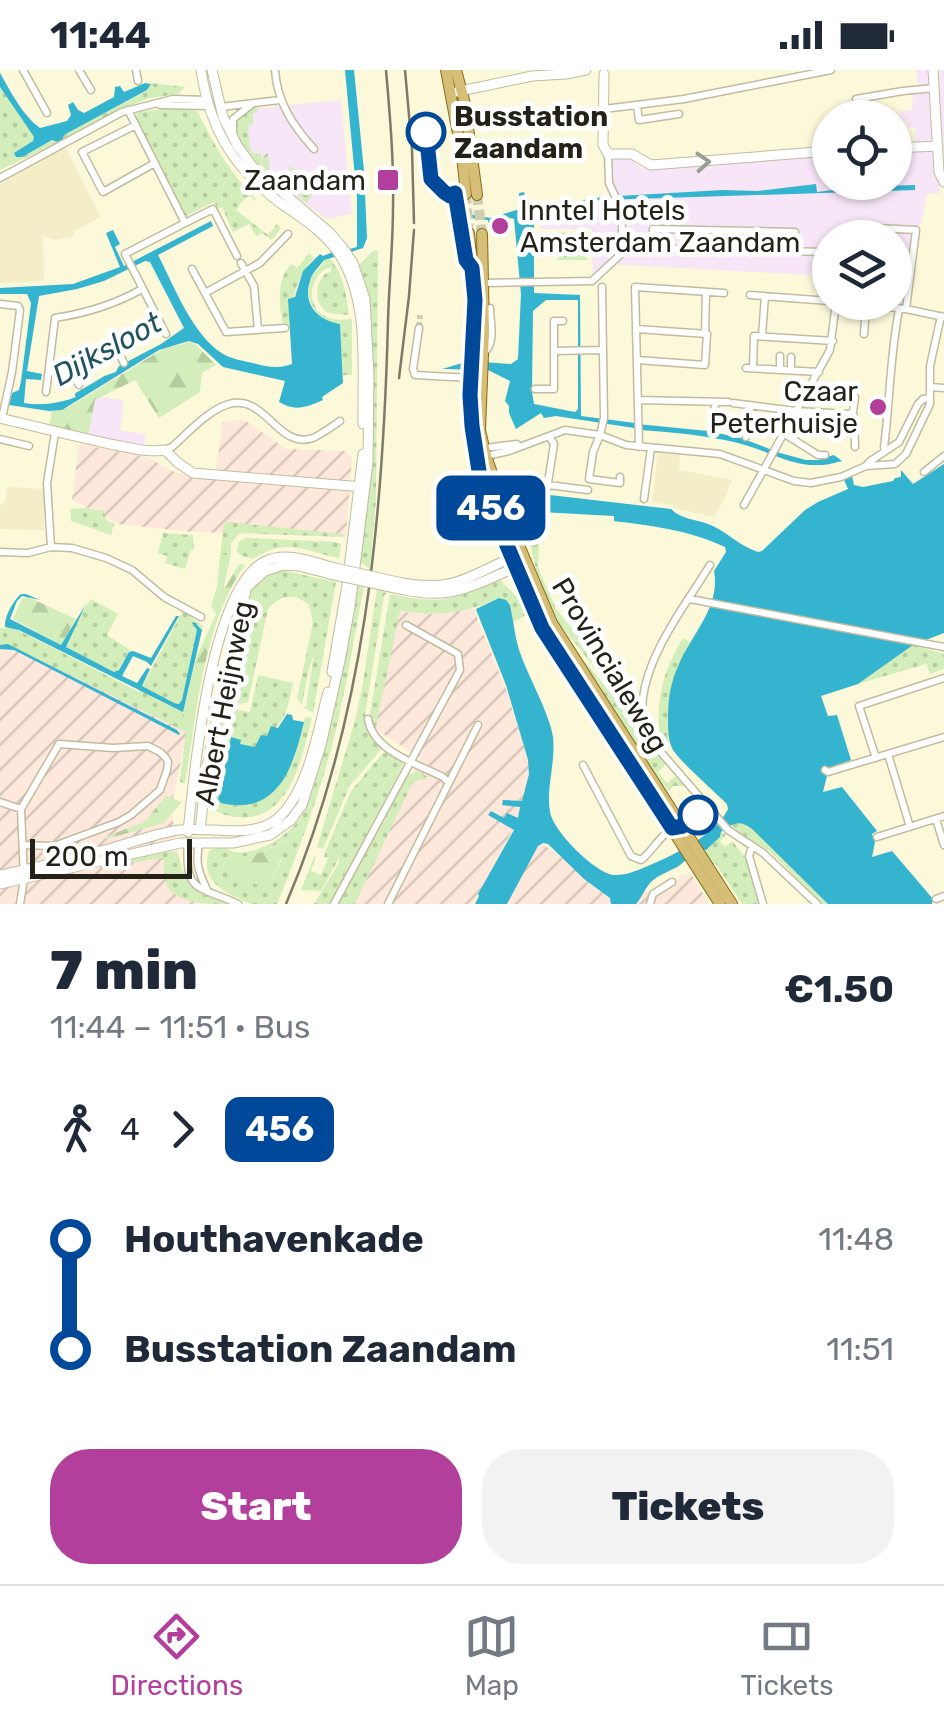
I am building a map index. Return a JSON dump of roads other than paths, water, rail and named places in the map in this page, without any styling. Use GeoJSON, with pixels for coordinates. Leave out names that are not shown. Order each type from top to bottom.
{"type":"FeatureCollection","features":[{"type":"Feature","properties":{"kind":"main road"},"geometry":{"type":"LineString","coordinates":[[446,70],[456,89],[476,195],[462,155],[456,89],[456,70]]}},
{"type":"Feature","properties":{"kind":"main road","name":"Provincialeweg"},"geometry":{"type":"LineString","coordinates":[[469,233],[482,452],[542,628],[677,824],[720,904]]}},
{"type":"Feature","properties":{"kind":"main road","name":"Provincialeweg"},"geometry":{"type":"LineString","coordinates":[[477,368],[488,318],[484,233]]}},
{"type":"Feature","properties":{"kind":"main road","name":"Provincialeweg"},"geometry":{"type":"LineString","coordinates":[[695,856],[732,904]]}},
{"type":"Feature","properties":{"kind":"street"},"geometry":{"type":"LineString","coordinates":[[23,70],[47,113]]}},
{"type":"Feature","properties":{"kind":"street"},"geometry":{"type":"LineString","coordinates":[[79,70],[90,90]]}},
{"type":"Feature","properties":{"kind":"street"},"geometry":{"type":"LineString","coordinates":[[136,70],[138,81]]}},
{"type":"Feature","properties":{"kind":"street"},"geometry":{"type":"LineString","coordinates":[[201,70],[224,144],[245,173],[343,253]]}},
{"type":"Feature","properties":{"kind":"street"},"geometry":{"type":"LineString","coordinates":[[0,874],[24,874],[193,842],[258,840],[291,820],[302,805],[319,753],[340,661],[362,486],[361,328],[355,288],[343,253],[330,232],[252,166],[237,145],[213,104],[212,70]]}},
{"type":"Feature","properties":{"kind":"street"},"geometry":{"type":"LineString","coordinates":[[276,70],[280,100],[296,129],[314,149]]}},
{"type":"Feature","properties":{"kind":"street"},"geometry":{"type":"LineString","coordinates":[[456,89],[586,70]]}},
{"type":"Feature","properties":{"kind":"street"},"geometry":{"type":"LineString","coordinates":[[603,109],[831,70]]}},
{"type":"Feature","properties":{"kind":"street"},"geometry":{"type":"LineString","coordinates":[[934,70],[940,172],[944,182]]}},
{"type":"Feature","properties":{"kind":"street"},"geometry":{"type":"LineString","coordinates":[[484,283],[595,280],[620,255],[621,209],[609,183],[608,154],[603,145],[605,71]]}},
{"type":"Feature","properties":{"kind":"street"},"geometry":{"type":"LineString","coordinates":[[856,99],[934,88]]}},
{"type":"Feature","properties":{"kind":"street"},"geometry":{"type":"LineString","coordinates":[[0,178],[128,110],[146,105],[280,100]]}},
{"type":"Feature","properties":{"kind":"street"},"geometry":{"type":"LineString","coordinates":[[237,145],[233,120],[257,102]]}},
{"type":"Feature","properties":{"kind":"street"},"geometry":{"type":"LineString","coordinates":[[636,106],[638,120],[679,114]]}},
{"type":"Feature","properties":{"kind":"street"},"geometry":{"type":"LineString","coordinates":[[128,110],[185,223]]}},
{"type":"Feature","properties":{"kind":"street"},"geometry":{"type":"LineString","coordinates":[[136,125],[82,152],[103,192],[155,163]]}},
{"type":"Feature","properties":{"kind":"street"},"geometry":{"type":"LineString","coordinates":[[912,147],[938,146]]}},
{"type":"Feature","properties":{"kind":"street"},"geometry":{"type":"LineString","coordinates":[[608,154],[632,154],[651,165],[812,152]]}},
{"type":"Feature","properties":{"kind":"street"},"geometry":{"type":"LineString","coordinates":[[166,334],[125,256],[214,209],[254,286],[258,330]]}},
{"type":"Feature","properties":{"kind":"street"},"geometry":{"type":"LineString","coordinates":[[654,249],[653,229],[795,232],[795,251]]}},
{"type":"Feature","properties":{"kind":"street"},"geometry":{"type":"LineString","coordinates":[[912,230],[916,230],[912,253]]}},
{"type":"Feature","properties":{"kind":"street"},"geometry":{"type":"LineString","coordinates":[[205,293],[241,264],[260,263],[288,234]]}},
{"type":"Feature","properties":{"kind":"street"},"geometry":{"type":"LineString","coordinates":[[623,248],[812,251]]}},
{"type":"Feature","properties":{"kind":"street"},"geometry":{"type":"LineString","coordinates":[[192,269],[226,332],[285,328]]}},
{"type":"Feature","properties":{"kind":"street"},"geometry":{"type":"LineString","coordinates":[[602,287],[604,422],[593,452],[590,479],[620,483],[620,477]]}},
{"type":"Feature","properties":{"kind":"street"},"geometry":{"type":"LineString","coordinates":[[639,447],[635,287],[724,293]]}},
{"type":"Feature","properties":{"kind":"street"},"geometry":{"type":"LineString","coordinates":[[46,392],[55,318],[118,303],[142,289]]}},
{"type":"Feature","properties":{"kind":"street"},"geometry":{"type":"LineString","coordinates":[[637,360],[705,365],[706,292]]}},
{"type":"Feature","properties":{"kind":"street"},"geometry":{"type":"LineString","coordinates":[[750,295],[812,300]]}},
{"type":"Feature","properties":{"kind":"street"},"geometry":{"type":"LineString","coordinates":[[762,336],[764,296]]}},
{"type":"Feature","properties":{"kind":"street"},"geometry":{"type":"LineString","coordinates":[[0,304],[14,304],[20,310],[2,415],[55,433],[156,452],[172,447],[217,410],[233,403],[254,406],[281,430],[303,440],[340,421]]}},
{"type":"Feature","properties":{"kind":"street"},"geometry":{"type":"LineString","coordinates":[[866,466],[900,462],[930,404],[930,366],[943,317],[912,311]]}},
{"type":"Feature","properties":{"kind":"street"},"geometry":{"type":"LineString","coordinates":[[48,374],[156,318]]}},
{"type":"Feature","properties":{"kind":"street"},"geometry":{"type":"LineString","coordinates":[[744,506],[819,372],[833,341],[835,320]]}},
{"type":"Feature","properties":{"kind":"street"},"geometry":{"type":"LineString","coordinates":[[864,334],[865,320]]}},
{"type":"Feature","properties":{"kind":"street"},"geometry":{"type":"LineString","coordinates":[[886,451],[893,338],[899,320]]}},
{"type":"Feature","properties":{"kind":"street"},"geometry":{"type":"LineString","coordinates":[[536,389],[554,389],[554,321],[563,321]]}},
{"type":"Feature","properties":{"kind":"street"},"geometry":{"type":"LineString","coordinates":[[419,328],[415,376],[477,368]]}},
{"type":"Feature","properties":{"kind":"street"},"geometry":{"type":"LineString","coordinates":[[637,329],[706,334]]}},
{"type":"Feature","properties":{"kind":"street"},"geometry":{"type":"LineString","coordinates":[[819,372],[750,368],[754,336],[833,341]]}},
{"type":"Feature","properties":{"kind":"street"},"geometry":{"type":"LineString","coordinates":[[112,341],[124,363]]}},
{"type":"Feature","properties":{"kind":"street"},"geometry":{"type":"LineString","coordinates":[[555,351],[604,352]]}},
{"type":"Feature","properties":{"kind":"street"},"geometry":{"type":"LineString","coordinates":[[780,356],[780,370]]}},
{"type":"Feature","properties":{"kind":"street"},"geometry":{"type":"LineString","coordinates":[[790,370],[791,357]]}},
{"type":"Feature","properties":{"kind":"street"},"geometry":{"type":"LineString","coordinates":[[67,364],[79,385]]}},
{"type":"Feature","properties":{"kind":"street"},"geometry":{"type":"LineString","coordinates":[[930,386],[944,388]]}},
{"type":"Feature","properties":{"kind":"street"},"geometry":{"type":"LineString","coordinates":[[804,394],[855,398],[855,447]]}},
{"type":"Feature","properties":{"kind":"street"},"geometry":{"type":"LineString","coordinates":[[482,452],[502,453],[565,430],[600,435],[626,445],[720,454],[794,481],[811,483],[841,477],[866,466],[899,442],[920,400],[930,398]]}},
{"type":"Feature","properties":{"kind":"street"},"geometry":{"type":"LineString","coordinates":[[638,400],[730,402],[796,411],[852,413]]}},
{"type":"Feature","properties":{"kind":"street"},"geometry":{"type":"LineString","coordinates":[[714,430],[715,402]]}},
{"type":"Feature","properties":{"kind":"street"},"geometry":{"type":"LineString","coordinates":[[746,437],[750,405]]}},
{"type":"Feature","properties":{"kind":"street"},"geometry":{"type":"LineString","coordinates":[[783,432],[818,455],[825,455]]}},
{"type":"Feature","properties":{"kind":"street"},"geometry":{"type":"LineString","coordinates":[[51,548],[47,483],[55,433]]}},
{"type":"Feature","properties":{"kind":"street"},"geometry":{"type":"LineString","coordinates":[[548,486],[554,444],[550,436]]}},
{"type":"Feature","properties":{"kind":"street"},"geometry":{"type":"LineString","coordinates":[[0,439],[28,446]]}},
{"type":"Feature","properties":{"kind":"street"},"geometry":{"type":"LineString","coordinates":[[644,499],[651,448]]}},
{"type":"Feature","properties":{"kind":"street"},"geometry":{"type":"LineString","coordinates":[[165,450],[193,473],[362,486]]}},
{"type":"Feature","properties":{"kind":"street"},"geometry":{"type":"LineString","coordinates":[[924,472],[944,456]]}},
{"type":"Feature","properties":{"kind":"street"},"geometry":{"type":"LineString","coordinates":[[0,884],[176,830],[253,830],[266,826],[285,810],[302,782],[331,680],[362,486]]}},
{"type":"Feature","properties":{"kind":"street"},"geometry":{"type":"LineString","coordinates":[[520,486],[588,490]]}},
{"type":"Feature","properties":{"kind":"street"},"geometry":{"type":"LineString","coordinates":[[0,552],[28,554],[72,548],[106,558],[132,570],[164,597],[200,617]]}},
{"type":"Feature","properties":{"kind":"street","name":"Albert Heijnweg"},"geometry":{"type":"LineString","coordinates":[[193,842],[188,829],[214,660],[240,586],[252,570],[276,558],[292,557],[422,594],[448,594],[471,588],[518,561]]}},
{"type":"Feature","properties":{"kind":"street"},"geometry":{"type":"LineString","coordinates":[[710,564],[655,654],[644,698],[643,727],[646,736],[720,822],[771,860],[817,904]]}},
{"type":"Feature","properties":{"kind":"street","name":"Albert Heijnweg"},"geometry":{"type":"LineString","coordinates":[[193,842],[200,829],[208,761],[247,587],[265,571],[283,565],[331,570]]}},
{"type":"Feature","properties":{"kind":"street"},"geometry":{"type":"LineString","coordinates":[[689,599],[944,647]]}},
{"type":"Feature","properties":{"kind":"street"},"geometry":{"type":"LineString","coordinates":[[334,904],[460,670],[458,654],[406,625]]}},
{"type":"Feature","properties":{"kind":"street"},"geometry":{"type":"LineString","coordinates":[[876,758],[859,706],[944,678]]}},
{"type":"Feature","properties":{"kind":"street"},"geometry":{"type":"LineString","coordinates":[[368,720],[369,729],[385,746],[448,782]]}},
{"type":"Feature","properties":{"kind":"street"},"geometry":{"type":"LineString","coordinates":[[388,904],[478,725]]}},
{"type":"Feature","properties":{"kind":"street"},"geometry":{"type":"LineString","coordinates":[[825,770],[944,737]]}},
{"type":"Feature","properties":{"kind":"street"},"geometry":{"type":"LineString","coordinates":[[20,904],[24,874],[21,810],[59,744],[148,746],[168,762],[160,790],[119,822],[54,846],[23,846]]}},
{"type":"Feature","properties":{"kind":"street"},"geometry":{"type":"LineString","coordinates":[[888,754],[910,826]]}},
{"type":"Feature","properties":{"kind":"street"},"geometry":{"type":"LineString","coordinates":[[583,765],[634,859],[647,856],[660,836],[705,803]]}},
{"type":"Feature","properties":{"kind":"street"},"geometry":{"type":"LineString","coordinates":[[0,802],[21,810]]}},
{"type":"Feature","properties":{"kind":"street"},"geometry":{"type":"LineString","coordinates":[[877,836],[940,817],[944,845]]}},
{"type":"Feature","properties":{"kind":"street"},"geometry":{"type":"LineString","coordinates":[[193,842],[197,867],[209,893],[238,904]]}},
{"type":"Feature","properties":{"kind":"street"},"geometry":{"type":"LineString","coordinates":[[752,846],[749,856],[763,904]]}},
{"type":"Feature","properties":{"kind":"street"},"geometry":{"type":"LineString","coordinates":[[650,904],[653,894],[672,882]]}},
{"type":"Feature","properties":{"kind":"water"},"geometry":{"type":"Polygon","coordinates":[[[345,70],[354,70],[367,238],[363,248],[351,252],[357,247],[357,199],[345,70]]]}},
{"type":"Feature","properties":{"kind":"water"},"geometry":{"type":"Polygon","coordinates":[[[0,73],[22,110],[40,128],[67,121],[71,115],[68,105],[73,102],[84,113],[114,97],[115,87],[120,86],[124,92],[151,84],[63,139],[52,140],[16,157],[14,153],[34,137],[0,87],[0,73]]]}},
{"type":"Feature","properties":{"kind":"water"},"geometry":{"type":"Polygon","coordinates":[[[812,184],[812,193],[602,200],[531,214],[534,293],[580,295],[581,416],[635,423],[634,428],[556,416],[544,418],[541,413],[516,429],[505,401],[510,381],[488,370],[442,369],[469,361],[511,364],[518,359],[521,294],[514,219],[488,223],[460,217],[459,212],[490,218],[520,209],[519,193],[524,192],[527,209],[602,197],[757,191],[812,184]],[[546,300],[533,311],[534,404],[575,412],[578,300],[546,300]]]}},
{"type":"Feature","properties":{"kind":"water"},"geometry":{"type":"Polygon","coordinates":[[[211,221],[213,226],[158,255],[185,309],[212,346],[234,359],[278,367],[292,364],[288,299],[295,297],[303,271],[320,254],[348,253],[324,260],[312,275],[308,289],[314,310],[340,324],[343,383],[323,400],[290,407],[279,402],[285,381],[223,367],[198,344],[189,341],[159,350],[62,410],[9,405],[21,381],[31,303],[27,294],[0,294],[0,288],[73,284],[120,267],[106,233],[113,230],[120,244],[115,247],[124,266],[211,221]],[[150,262],[104,281],[39,296],[27,371],[42,374],[41,380],[26,379],[24,403],[52,403],[80,395],[116,372],[119,366],[184,328],[150,262]]]}},
{"type":"Feature","properties":{"kind":"water"},"geometry":{"type":"Polygon","coordinates":[[[637,424],[708,431],[806,460],[834,455],[842,461],[801,464],[726,440],[638,430],[637,424]]]}},
{"type":"Feature","properties":{"kind":"water"},"geometry":{"type":"Polygon","coordinates":[[[944,464],[944,633],[913,645],[858,684],[821,696],[828,716],[837,715],[851,760],[825,769],[823,792],[842,787],[877,831],[872,834],[872,857],[892,851],[933,899],[932,904],[828,904],[752,829],[740,823],[721,832],[706,850],[701,849],[653,880],[636,904],[611,904],[610,898],[543,843],[507,904],[475,904],[514,830],[488,815],[491,811],[504,818],[507,813],[518,818],[520,807],[502,805],[503,800],[522,801],[529,774],[506,685],[476,609],[499,598],[510,605],[520,652],[551,728],[554,749],[550,812],[558,829],[586,859],[613,875],[637,871],[694,843],[728,809],[675,753],[668,721],[674,677],[709,608],[714,571],[725,547],[684,533],[614,521],[614,516],[540,512],[540,506],[548,507],[550,495],[671,509],[758,552],[805,510],[848,489],[844,480],[852,476],[854,485],[863,487],[893,481],[901,477],[901,470],[913,484],[944,464]]]}},
{"type":"Feature","properties":{"kind":"water"},"geometry":{"type":"Polygon","coordinates":[[[21,594],[40,600],[22,596],[10,619],[61,645],[86,604],[66,647],[114,672],[129,652],[151,658],[179,616],[151,666],[133,656],[122,676],[137,683],[150,669],[142,686],[176,704],[182,700],[197,630],[194,622],[202,630],[183,712],[19,630],[5,627],[10,609],[21,594]]]}},
{"type":"Feature","properties":{"kind":"water"},"geometry":{"type":"Polygon","coordinates":[[[8,644],[180,734],[14,650],[0,649],[0,645],[8,644]]]}},
{"type":"Feature","properties":{"kind":"water"},"geometry":{"type":"Polygon","coordinates":[[[287,714],[304,722],[280,785],[256,802],[221,803],[218,799],[231,737],[255,747],[261,735],[267,736],[271,726],[278,728],[287,714]]]}},
{"type":"Feature","properties":{"kind":"waterway","name":"Dijksloot"},"geometry":{"type":"LineString","coordinates":[[78,395],[102,381]]}},
{"type":"Feature","properties":{"kind":"tunnel"},"geometry":{"type":"LineString","coordinates":[[466,194],[469,233]]}},
{"type":"Feature","properties":{"kind":"tunnel"},"geometry":{"type":"LineString","coordinates":[[477,195],[482,234]]}},
{"type":"Feature","properties":{"kind":"tunnel"},"geometry":{"type":"LineString","coordinates":[[419,328],[420,315]]}},
{"type":"Feature","properties":{"kind":"railway"},"geometry":{"type":"LineString","coordinates":[[286,904],[335,763],[352,691],[374,544],[393,221],[386,70]]}},
{"type":"Feature","properties":{"kind":"railway"},"geometry":{"type":"LineString","coordinates":[[405,70],[414,223]]}},
{"type":"Feature","properties":{"kind":"railway"},"geometry":{"type":"LineString","coordinates":[[399,378],[414,230]]}},
{"type":"Feature","properties":{"kind":"place","name":"Busstation Zaandam"},"geometry":{"type":"Point","coordinates":[426,132]}},
{"type":"Feature","properties":{"kind":"place","name":"Zaandam"},"geometry":{"type":"Point","coordinates":[388,180]}},
{"type":"Feature","properties":{"kind":"place","name":"Inntel Hotels Amsterdam Zaandam"},"geometry":{"type":"Point","coordinates":[500,226]}},
{"type":"Feature","properties":{"kind":"place","name":"Czaar Peterhuisje"},"geometry":{"type":"Point","coordinates":[878,407]}}]}
